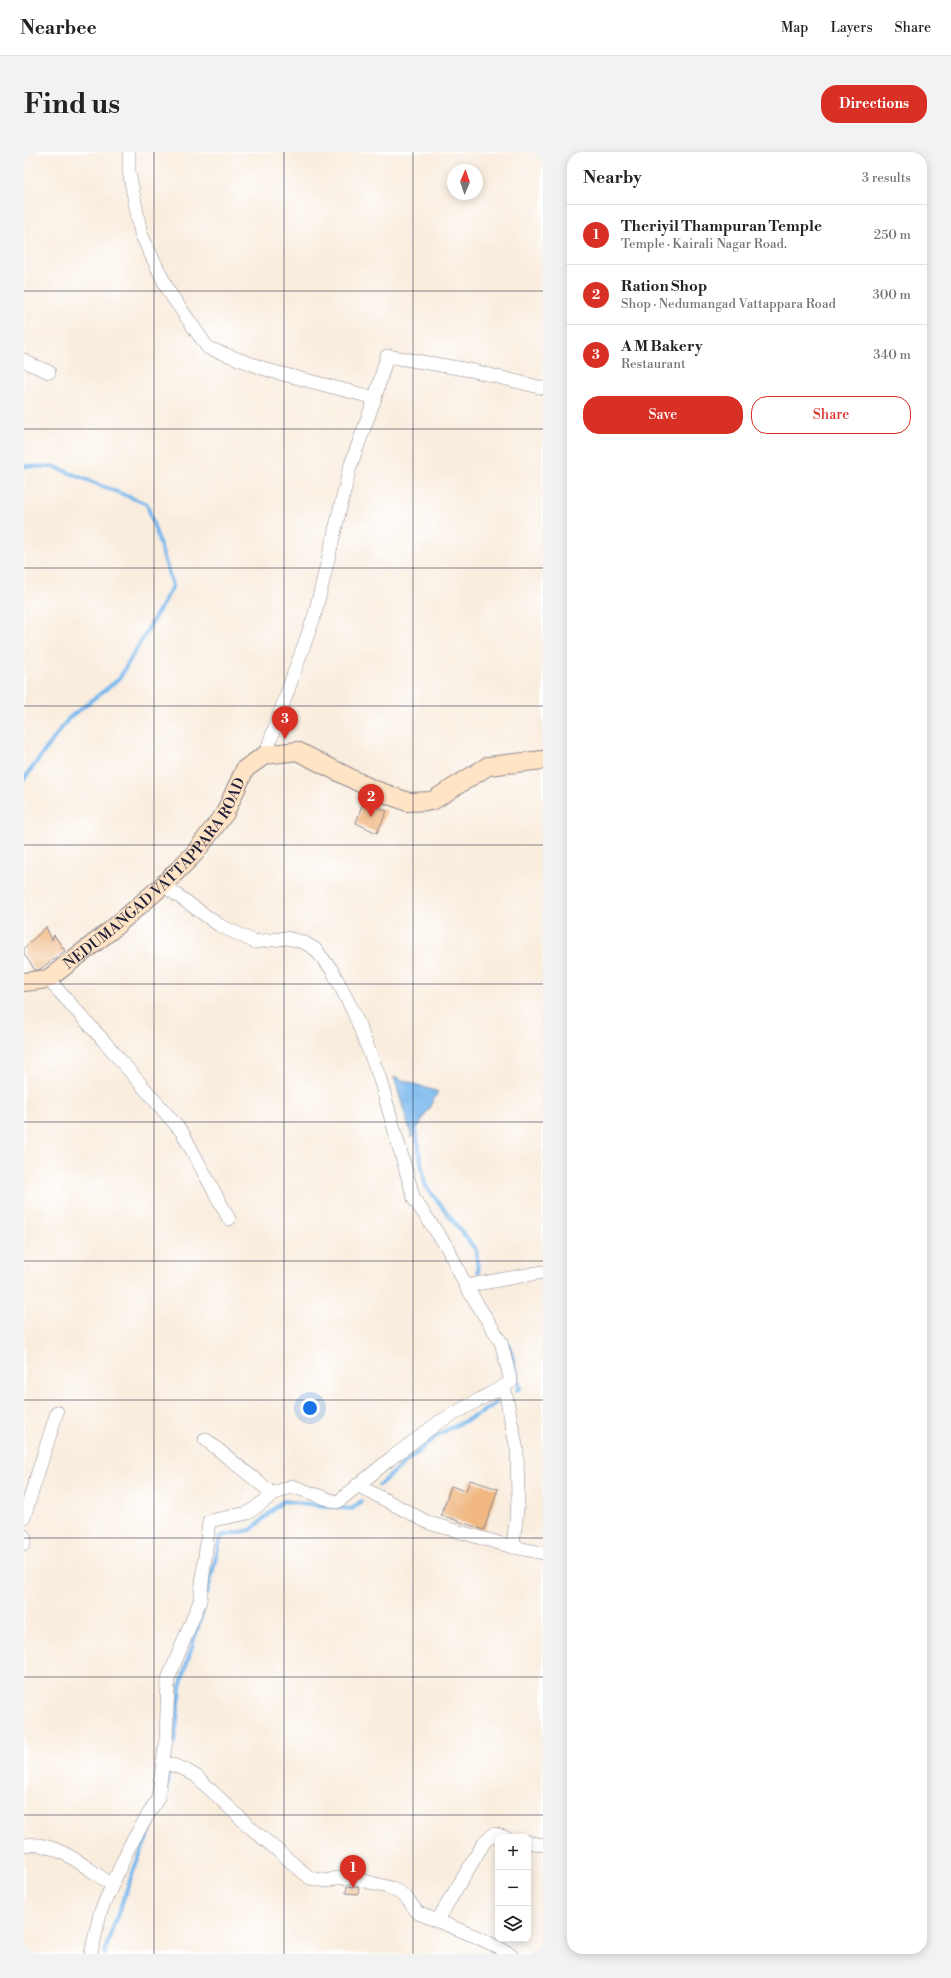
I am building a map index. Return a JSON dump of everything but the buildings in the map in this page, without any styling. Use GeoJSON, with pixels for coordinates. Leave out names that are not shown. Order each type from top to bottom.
{"type":"FeatureCollection","features":[{"type":"Feature","properties":{"kind":"main road","name":"NEDUMANGAD VATTAPPARA ROAD"},"geometry":{"type":"LineString","coordinates":[[24,982],[48,979],[110,931],[163,885],[194,854],[225,813],[245,769],[266,755],[297,751],[370,788],[408,802],[432,801],[488,766],[543,760]]}},
{"type":"Feature","properties":{"kind":"street"},"geometry":{"type":"LineString","coordinates":[[129,152],[129,171],[141,234],[169,292],[208,348],[271,371],[375,398]]}},
{"type":"Feature","properties":{"kind":"street"},"geometry":{"type":"LineString","coordinates":[[266,755],[315,614],[350,467],[375,398],[387,356],[470,370],[543,388]]}},
{"type":"Feature","properties":{"kind":"street"},"geometry":{"type":"LineString","coordinates":[[24,360],[49,372]]}},
{"type":"Feature","properties":{"kind":"street"},"geometry":{"type":"LineString","coordinates":[[91,1954],[100,1913],[112,1885],[129,1847],[158,1798],[166,1740],[168,1679],[200,1601],[209,1521],[248,1513],[273,1494],[292,1486],[307,1490],[336,1502],[439,1422],[511,1382],[502,1342],[466,1286],[447,1247],[414,1199],[379,1076],[354,1013],[332,970],[315,949],[303,942],[288,938],[255,942],[219,925],[163,885]]}},
{"type":"Feature","properties":{"kind":"street"},"geometry":{"type":"LineString","coordinates":[[48,979],[182,1132],[229,1219]]}},
{"type":"Feature","properties":{"kind":"street"},"geometry":{"type":"LineString","coordinates":[[466,1286],[543,1272]]}},
{"type":"Feature","properties":{"kind":"street"},"geometry":{"type":"LineString","coordinates":[[504,1386],[517,1450],[518,1500],[513,1547]]}},
{"type":"Feature","properties":{"kind":"street"},"geometry":{"type":"LineString","coordinates":[[24,1517],[57,1412]]}},
{"type":"Feature","properties":{"kind":"street"},"geometry":{"type":"LineString","coordinates":[[205,1439],[273,1494]]}},
{"type":"Feature","properties":{"kind":"street"},"geometry":{"type":"LineString","coordinates":[[357,1486],[429,1523],[513,1547],[543,1552]]}},
{"type":"Feature","properties":{"kind":"street"},"geometry":{"type":"LineString","coordinates":[[24,1536],[26,1539],[24,1544]]}},
{"type":"Feature","properties":{"kind":"street"},"geometry":{"type":"LineString","coordinates":[[163,1762],[184,1768],[196,1776],[251,1828],[310,1878],[327,1880],[336,1878],[353,1878],[391,1888],[405,1896],[418,1913],[511,1954]]}},
{"type":"Feature","properties":{"kind":"street"},"geometry":{"type":"LineString","coordinates":[[437,1921],[485,1841],[495,1834]]}},
{"type":"Feature","properties":{"kind":"street"},"geometry":{"type":"LineString","coordinates":[[531,1843],[543,1845]]}},
{"type":"Feature","properties":{"kind":"street"},"geometry":{"type":"LineString","coordinates":[[24,1845],[33,1844],[51,1848],[112,1885]]}},
{"type":"Feature","properties":{"kind":"water"},"geometry":{"type":"Polygon","coordinates":[[[394,1077],[438,1092],[412,1138],[394,1077]]]}},
{"type":"Feature","properties":{"kind":"waterway"},"geometry":{"type":"LineString","coordinates":[[24,466],[55,467],[147,504],[173,586],[119,679],[69,718],[24,779]]}},
{"type":"Feature","properties":{"kind":"waterway"},"geometry":{"type":"LineString","coordinates":[[415,1126],[425,1185],[476,1250],[478,1272]]}},
{"type":"Feature","properties":{"kind":"waterway"},"geometry":{"type":"LineString","coordinates":[[480,1295],[493,1317]]}},
{"type":"Feature","properties":{"kind":"waterway"},"geometry":{"type":"LineString","coordinates":[[506,1340],[510,1348],[520,1388],[517,1390]]}},
{"type":"Feature","properties":{"kind":"waterway"},"geometry":{"type":"LineString","coordinates":[[379,1485],[439,1434],[479,1414],[496,1403]]}},
{"type":"Feature","properties":{"kind":"waterway"},"geometry":{"type":"LineString","coordinates":[[207,1594],[221,1536],[251,1530],[283,1501],[352,1509],[361,1501]]}},
{"type":"Feature","properties":{"kind":"waterway"},"geometry":{"type":"LineString","coordinates":[[174,1744],[182,1679],[203,1610]]}},
{"type":"Feature","properties":{"kind":"waterway"},"geometry":{"type":"LineString","coordinates":[[105,1954],[108,1941],[136,1864],[166,1793],[169,1772]]}},
{"type":"Feature","properties":{"kind":"place","name":"A M Bakery"},"geometry":{"type":"Point","coordinates":[285,739]}},
{"type":"Feature","properties":{"kind":"place","name":"Ration Shop"},"geometry":{"type":"Point","coordinates":[371,817]}},
{"type":"Feature","properties":{"kind":"place","name":"Theriyil Thampuran Temple"},"geometry":{"type":"Point","coordinates":[353,1888]}}]}
